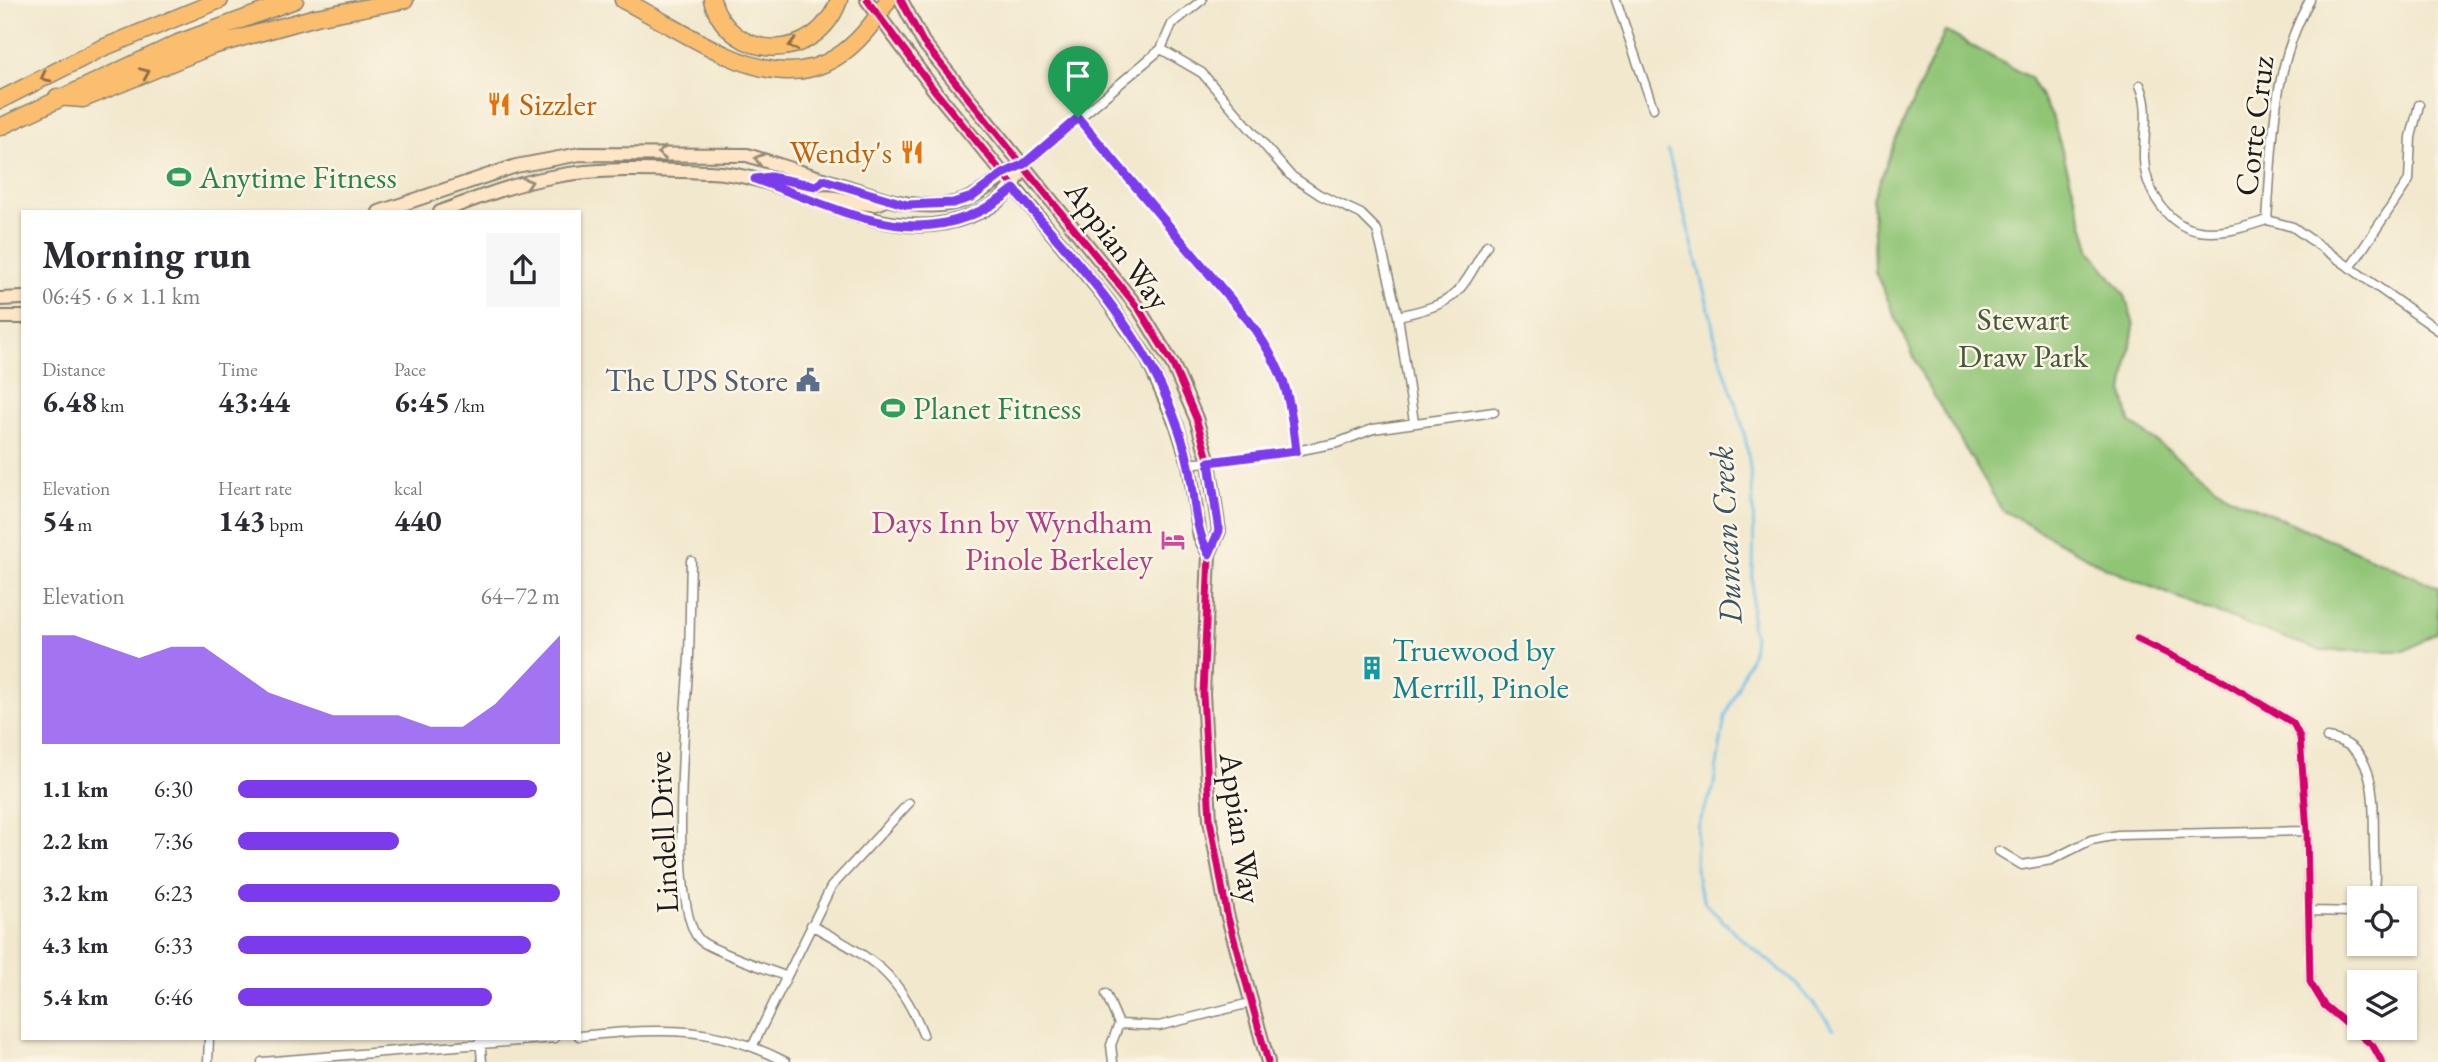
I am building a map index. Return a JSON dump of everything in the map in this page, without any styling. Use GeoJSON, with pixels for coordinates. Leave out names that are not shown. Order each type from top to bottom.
{"type":"FeatureCollection","features":[{"type":"Feature","properties":{"kind":"highway"},"geometry":{"type":"LineString","coordinates":[[0,100],[100,50],[220,0]]}},
{"type":"Feature","properties":{"kind":"highway"},"geometry":{"type":"LineString","coordinates":[[0,127],[57,97],[178,43],[295,0]]}},
{"type":"Feature","properties":{"kind":"highway"},"geometry":{"type":"LineString","coordinates":[[57,97],[83,99],[212,46],[316,17],[405,0]]}},
{"type":"Feature","properties":{"kind":"highway"},"geometry":{"type":"LineString","coordinates":[[623,0],[736,60],[756,68],[789,73],[813,69],[829,61],[878,16],[888,0]]}},
{"type":"Feature","properties":{"kind":"highway"},"geometry":{"type":"LineString","coordinates":[[712,0],[723,21],[734,33],[758,46],[783,48],[805,42],[821,32],[839,0]]}},
{"type":"Feature","properties":{"kind":"main road","name":"Appian Way"},"geometry":{"type":"LineString","coordinates":[[867,0],[1014,189],[1128,328],[1165,395],[1189,464],[1199,537],[1209,554]]}},
{"type":"Feature","properties":{"kind":"main road","name":"Appian Way"},"geometry":{"type":"LineString","coordinates":[[901,0],[923,42],[1139,309],[1184,388],[1209,462],[1219,531],[1209,554],[1203,694],[1205,775],[1227,915],[1268,1062]]}},
{"type":"Feature","properties":{"kind":"main road"},"geometry":{"type":"LineString","coordinates":[[385,210],[516,166],[580,154],[747,155],[907,205],[953,203],[972,197],[1003,174],[1024,164]]}},
{"type":"Feature","properties":{"kind":"main road"},"geometry":{"type":"LineString","coordinates":[[446,210],[549,177],[583,172],[712,172],[755,179],[880,223],[935,227],[979,213],[1014,189],[1024,164]]}},
{"type":"Feature","properties":{"kind":"main road"},"geometry":{"type":"LineString","coordinates":[[755,179],[770,177],[816,186],[824,180]]}},
{"type":"Feature","properties":{"kind":"main road"},"geometry":{"type":"LineString","coordinates":[[811,199],[832,195],[867,206],[880,204],[886,199]]}},
{"type":"Feature","properties":{"kind":"main road"},"geometry":{"type":"LineString","coordinates":[[0,299],[21,298]]}},
{"type":"Feature","properties":{"kind":"main road"},"geometry":{"type":"LineString","coordinates":[[0,317],[21,317]]}},
{"type":"Feature","properties":{"kind":"street"},"geometry":{"type":"LineString","coordinates":[[1024,164],[1161,49],[1172,24],[1202,0]]}},
{"type":"Feature","properties":{"kind":"street"},"geometry":{"type":"LineString","coordinates":[[1616,0],[1653,108]]}},
{"type":"Feature","properties":{"kind":"street","name":"Corte Cruz"},"geometry":{"type":"LineString","coordinates":[[2267,220],[2279,74],[2298,21],[2310,0]]}},
{"type":"Feature","properties":{"kind":"street"},"geometry":{"type":"LineString","coordinates":[[1161,49],[1202,73],[1290,175],[1320,195],[1361,214],[1377,230],[1398,316],[1414,422]]}},
{"type":"Feature","properties":{"kind":"street"},"geometry":{"type":"LineString","coordinates":[[2140,85],[2147,101],[2144,160],[2148,184],[2161,207],[2176,220],[2197,231],[2234,231],[2267,220],[2293,227],[2438,330]]}},
{"type":"Feature","properties":{"kind":"street"},"geometry":{"type":"LineString","coordinates":[[2350,268],[2409,180],[2411,137],[2419,105]]}},
{"type":"Feature","properties":{"kind":"street"},"geometry":{"type":"LineString","coordinates":[[1078,118],[1270,350],[1289,391],[1296,451]]}},
{"type":"Feature","properties":{"kind":"street"},"geometry":{"type":"LineString","coordinates":[[1398,316],[1439,307],[1461,291],[1487,245]]}},
{"type":"Feature","properties":{"kind":"street"},"geometry":{"type":"LineString","coordinates":[[1189,464],[1296,451],[1337,443],[1373,429],[1494,412]]}},
{"type":"Feature","properties":{"kind":"street","name":"Lindell Drive"},"geometry":{"type":"LineString","coordinates":[[691,561],[689,659],[684,712],[682,854],[689,924],[701,941],[785,976]]}},
{"type":"Feature","properties":{"kind":"street"},"geometry":{"type":"LineString","coordinates":[[2137,639],[2216,677],[2293,723],[2301,737],[2310,911],[2310,982],[2323,1005],[2373,1046],[2382,1062]]}},
{"type":"Feature","properties":{"kind":"street"},"geometry":{"type":"LineString","coordinates":[[2327,738],[2353,747],[2367,766],[2373,789],[2372,886]]}},
{"type":"Feature","properties":{"kind":"street"},"geometry":{"type":"LineString","coordinates":[[753,1045],[831,887],[909,803]]}},
{"type":"Feature","properties":{"kind":"street"},"geometry":{"type":"LineString","coordinates":[[1999,851],[2022,865],[2051,860],[2091,840],[2118,835],[2307,831]]}},
{"type":"Feature","properties":{"kind":"street"},"geometry":{"type":"LineString","coordinates":[[2310,911],[2347,912]]}},
{"type":"Feature","properties":{"kind":"street"},"geometry":{"type":"LineString","coordinates":[[811,925],[867,956],[897,983],[910,1001],[923,1034]]}},
{"type":"Feature","properties":{"kind":"street"},"geometry":{"type":"LineString","coordinates":[[1106,994],[1119,1024],[1111,1045],[1113,1062]]}},
{"type":"Feature","properties":{"kind":"street"},"geometry":{"type":"LineString","coordinates":[[1119,1024],[1159,1026],[1251,1003]]}},
{"type":"Feature","properties":{"kind":"street"},"geometry":{"type":"LineString","coordinates":[[581,1036],[666,1028],[713,1034],[753,1045],[786,1062]]}},
{"type":"Feature","properties":{"kind":"street"},"geometry":{"type":"LineString","coordinates":[[208,1062],[209,1040]]}},
{"type":"Feature","properties":{"kind":"street"},"geometry":{"type":"LineString","coordinates":[[262,1062],[505,1040]]}},
{"type":"Feature","properties":{"kind":"street"},"geometry":{"type":"LineString","coordinates":[[480,1041],[482,1062]]}},
{"type":"Feature","properties":{"kind":"green space","name":"Stewart Draw Park"},"geometry":{"type":"Polygon","coordinates":[[[1945,31],[2030,78],[2052,116],[2091,251],[2125,295],[2134,326],[2123,392],[2130,422],[2227,495],[2438,587],[2438,632],[2405,651],[2321,651],[2205,609],[2106,568],[2002,510],[1924,379],[1875,272],[1873,199],[1896,139],[1945,31]]]}},
{"type":"Feature","properties":{"kind":"waterway","name":"Duncan Creek"},"geometry":{"type":"LineString","coordinates":[[1668,151],[1718,348],[1745,437],[1753,507],[1752,654],[1725,717],[1713,790],[1698,823],[1695,860],[1698,885],[1705,903],[1736,934],[1799,986],[1834,1029]]}},
{"type":"Feature","properties":{"kind":"cycle path"},"geometry":{"type":"LineString","coordinates":[[867,0],[935,91],[1108,301],[1147,358],[1177,426],[1189,464],[1200,537],[1209,554]]}},
{"type":"Feature","properties":{"kind":"cycle path"},"geometry":{"type":"LineString","coordinates":[[901,0],[923,42],[1139,309],[1173,365],[1196,418],[1209,462],[1219,531],[1209,554],[1203,694],[1210,820],[1227,914],[1268,1062]]}},
{"type":"Feature","properties":{"kind":"cycle path"},"geometry":{"type":"LineString","coordinates":[[2137,639],[2216,677],[2293,723],[2300,737],[2307,831],[2310,982],[2324,1005],[2373,1046],[2382,1062]]}},
{"type":"Feature","properties":{"kind":"place","name":"Sizzler"},"geometry":{"type":"Point","coordinates":[499,104]}},
{"type":"Feature","properties":{"kind":"place","name":"Wendy's"},"geometry":{"type":"Point","coordinates":[912,152]}},
{"type":"Feature","properties":{"kind":"place","name":"Anytime Fitness"},"geometry":{"type":"Point","coordinates":[179,177]}},
{"type":"Feature","properties":{"kind":"place","name":"The UPS Store"},"geometry":{"type":"Point","coordinates":[808,380]}},
{"type":"Feature","properties":{"kind":"place","name":"Planet Fitness"},"geometry":{"type":"Point","coordinates":[893,408]}},
{"type":"Feature","properties":{"kind":"place","name":"Days Inn by Wyndham Pinole Berkeley"},"geometry":{"type":"Point","coordinates":[1173,540]}},
{"type":"Feature","properties":{"kind":"place","name":"Truewood by Merrill, Pinole"},"geometry":{"type":"Point","coordinates":[1372,668]}},
{"type":"Feature","properties":{"kind":"route"},"geometry":{"type":"LineString","coordinates":[[1078,118],[1249,321],[1270,350],[1289,391],[1296,451],[1209,462],[1219,531],[1209,554],[1199,537],[1189,464],[1177,426],[1147,358],[1108,301],[1014,189],[979,213],[946,225],[922,227],[880,223],[755,179],[770,177],[807,186],[816,186],[824,180],[907,205],[953,203],[972,197],[1003,174],[1024,164],[1078,118]]}}]}
